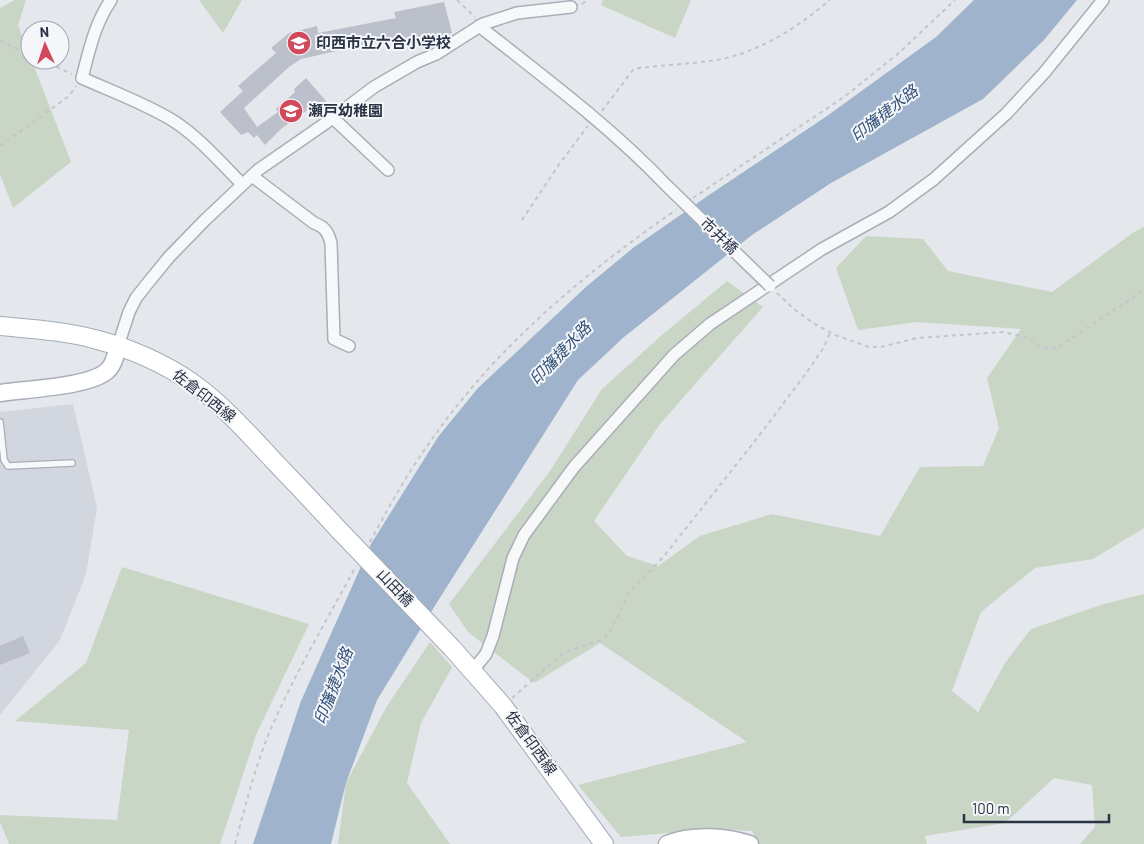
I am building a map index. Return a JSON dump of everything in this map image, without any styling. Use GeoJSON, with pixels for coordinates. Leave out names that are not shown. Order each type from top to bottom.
{"type":"FeatureCollection","features":[{"type":"Feature","properties":{"kind":"main road","name":"佐倉印西線"},"geometry":{"type":"LineString","coordinates":[[0,326],[56,332],[96,339],[141,354],[165,366],[219,404],[338,529]]}},
{"type":"Feature","properties":{"kind":"main road","name":"山田橋"},"geometry":{"type":"LineString","coordinates":[[338,529],[452,648]]}},
{"type":"Feature","properties":{"kind":"main road","name":"佐倉印西線"},"geometry":{"type":"LineString","coordinates":[[452,648],[503,706],[604,844]]}},
{"type":"Feature","properties":{"kind":"street"},"geometry":{"type":"LineString","coordinates":[[111,0],[103,11],[96,28],[82,78],[140,103],[172,120],[195,137],[242,184]]}},
{"type":"Feature","properties":{"kind":"street"},"geometry":{"type":"LineString","coordinates":[[473,670],[486,654],[493,636],[512,558],[524,535],[574,467],[674,355],[710,324],[822,249],[890,212],[934,179],[1006,114],[1044,73],[1103,0]]}},
{"type":"Feature","properties":{"kind":"street"},"geometry":{"type":"LineString","coordinates":[[0,392],[90,380],[108,371],[129,312],[136,298],[169,257],[258,170],[385,80],[436,54],[481,25],[517,13],[571,7]]}},
{"type":"Feature","properties":{"kind":"street","name":"市井橋"},"geometry":{"type":"LineString","coordinates":[[481,25],[641,158],[770,286]]}},
{"type":"Feature","properties":{"kind":"street"},"geometry":{"type":"LineString","coordinates":[[333,118],[388,170]]}},
{"type":"Feature","properties":{"kind":"street"},"geometry":{"type":"LineString","coordinates":[[252,176],[314,223],[323,226],[328,234],[331,243],[334,339],[349,346]]}},
{"type":"Feature","properties":{"kind":"street"},"geometry":{"type":"LineString","coordinates":[[667,844],[686,839],[704,838],[740,841],[750,844]]}},
{"type":"Feature","properties":{"kind":"lane"},"geometry":{"type":"LineString","coordinates":[[0,422],[4,460],[8,466],[72,463]]}},
{"type":"Feature","properties":{"kind":"path"},"geometry":{"type":"LineString","coordinates":[[457,0],[481,25]]}},
{"type":"Feature","properties":{"kind":"path"},"geometry":{"type":"LineString","coordinates":[[522,220],[560,163],[633,70],[716,60],[740,54],[795,28],[830,0]]}},
{"type":"Feature","properties":{"kind":"path"},"geometry":{"type":"LineString","coordinates":[[687,202],[844,97],[899,53],[955,0]]}},
{"type":"Feature","properties":{"kind":"path"},"geometry":{"type":"LineString","coordinates":[[0,41],[20,50]]}},
{"type":"Feature","properties":{"kind":"path"},"geometry":{"type":"LineString","coordinates":[[0,146],[68,96],[82,78],[64,70]]}},
{"type":"Feature","properties":{"kind":"path"},"geometry":{"type":"LineString","coordinates":[[367,547],[398,488],[430,440],[508,347],[593,271],[642,233],[679,208]]}},
{"type":"Feature","properties":{"kind":"path"},"geometry":{"type":"LineString","coordinates":[[770,286],[794,309],[813,323],[830,333],[869,347],[881,347],[917,338],[1002,332],[1023,336],[1042,348],[1051,349],[1060,346],[1144,290]]}},
{"type":"Feature","properties":{"kind":"path"},"geometry":{"type":"LineString","coordinates":[[503,706],[563,653],[603,639],[609,633],[630,592],[664,556],[756,440],[807,372],[824,347],[830,333]]}},
{"type":"Feature","properties":{"kind":"path"},"geometry":{"type":"LineString","coordinates":[[235,844],[261,757],[273,725],[358,564]]}},
{"type":"Feature","properties":{"kind":"shaded area"},"geometry":{"type":"Polygon","coordinates":[[[73,404],[97,508],[86,574],[60,640],[0,715],[0,412],[73,404]]]}},
{"type":"Feature","properties":{"kind":"green space"},"geometry":{"type":"Polygon","coordinates":[[[15,0],[26,0],[18,25],[20,30],[20,70],[35,70],[71,162],[13,208],[0,174],[0,8],[15,0]]]}},
{"type":"Feature","properties":{"kind":"green space"},"geometry":{"type":"Polygon","coordinates":[[[199,0],[242,0],[223,33],[199,0]]]}},
{"type":"Feature","properties":{"kind":"green space"},"geometry":{"type":"Polygon","coordinates":[[[603,0],[691,0],[675,38],[601,5],[603,0]]]}},
{"type":"Feature","properties":{"kind":"green space"},"geometry":{"type":"Polygon","coordinates":[[[1144,227],[1144,528],[1093,559],[1035,568],[981,612],[952,691],[978,712],[1005,663],[1031,629],[1104,604],[1144,594],[1144,844],[1080,844],[1095,827],[1092,785],[1054,778],[1005,823],[925,836],[927,844],[758,844],[752,831],[717,829],[621,837],[578,785],[747,742],[600,643],[534,683],[468,632],[449,604],[550,471],[602,389],[662,335],[727,281],[763,307],[660,424],[594,521],[627,556],[658,566],[700,536],[772,514],[880,536],[920,467],[983,466],[999,428],[987,378],[1021,329],[917,322],[858,330],[836,268],[866,236],[923,239],[948,271],[1052,292],[1134,232],[1144,227]]]}},
{"type":"Feature","properties":{"kind":"green space"},"geometry":{"type":"Polygon","coordinates":[[[122,567],[309,624],[256,735],[220,844],[9,844],[0,822],[0,815],[117,820],[129,730],[15,721],[86,663],[122,567]]]}},
{"type":"Feature","properties":{"kind":"green space"},"geometry":{"type":"Polygon","coordinates":[[[430,642],[452,667],[421,723],[407,783],[450,844],[338,844],[346,783],[387,706],[430,642]]]}},
{"type":"Feature","properties":{"kind":"water","name":"印旛捷水路"},"geometry":{"type":"Polygon","coordinates":[[[974,0],[1077,0],[1044,40],[983,99],[831,183],[752,235],[624,337],[578,380],[377,700],[346,783],[331,844],[253,844],[301,701],[371,544],[438,437],[478,388],[587,286],[633,248],[827,116],[936,37],[974,0]]]}},
{"type":"Feature","properties":{"kind":"building"},"geometry":{"type":"Polygon","coordinates":[[[444,2],[452,33],[402,47],[400,37],[301,59],[289,67],[244,108],[257,127],[278,112],[276,109],[295,92],[294,89],[306,78],[326,101],[316,109],[312,107],[282,128],[265,145],[257,135],[254,138],[248,132],[241,135],[220,112],[243,91],[238,86],[276,53],[271,48],[289,33],[317,26],[318,33],[396,18],[394,12],[444,2]]]}},
{"type":"Feature","properties":{"kind":"building"},"geometry":{"type":"Polygon","coordinates":[[[23,636],[30,653],[0,665],[0,646],[23,636]]]}},
{"type":"Feature","properties":{"kind":"place","name":"印西市立六合小学校"},"geometry":{"type":"Point","coordinates":[299,43]}},
{"type":"Feature","properties":{"kind":"place","name":"瀬戸幼稚園"},"geometry":{"type":"Point","coordinates":[291,111]}}]}
